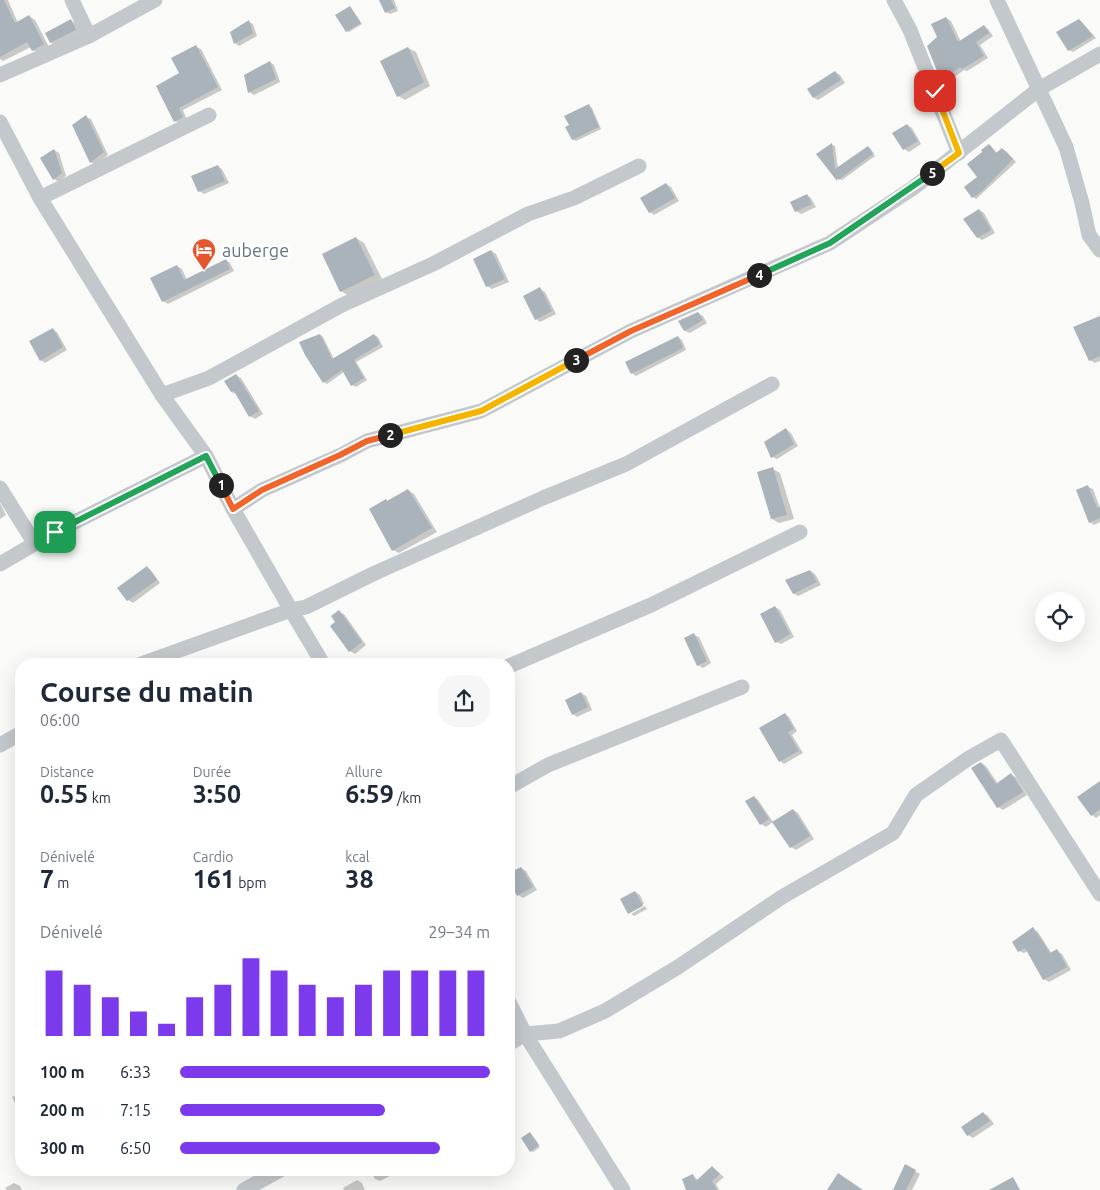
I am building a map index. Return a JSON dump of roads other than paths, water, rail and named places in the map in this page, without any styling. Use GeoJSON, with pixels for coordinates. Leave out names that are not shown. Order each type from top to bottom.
{"type":"FeatureCollection","features":[{"type":"Feature","properties":{"kind":"street"},"geometry":{"type":"LineString","coordinates":[[72,0],[89,36]]}},
{"type":"Feature","properties":{"kind":"street"},"geometry":{"type":"LineString","coordinates":[[0,75],[89,36],[155,0]]}},
{"type":"Feature","properties":{"kind":"street"},"geometry":{"type":"LineString","coordinates":[[894,0],[910,30],[959,153]]}},
{"type":"Feature","properties":{"kind":"street"},"geometry":{"type":"LineString","coordinates":[[997,0],[1066,147],[1090,235],[1100,250]]}},
{"type":"Feature","properties":{"kind":"street"},"geometry":{"type":"LineString","coordinates":[[233,509],[262,490],[367,441],[481,411],[631,331],[830,243],[913,188],[1039,89],[1100,54]]}},
{"type":"Feature","properties":{"kind":"street"},"geometry":{"type":"LineString","coordinates":[[40,198],[209,115]]}},
{"type":"Feature","properties":{"kind":"street"},"geometry":{"type":"LineString","coordinates":[[0,122],[40,198],[162,395],[206,456],[233,509],[319,658]]}},
{"type":"Feature","properties":{"kind":"street"},"geometry":{"type":"LineString","coordinates":[[162,395],[209,378],[342,305],[433,264],[528,214],[574,198],[639,166]]}},
{"type":"Feature","properties":{"kind":"street"},"geometry":{"type":"LineString","coordinates":[[158,658],[290,610],[306,607],[375,573],[525,506],[626,464],[772,384]]}},
{"type":"Feature","properties":{"kind":"street"},"geometry":{"type":"LineString","coordinates":[[0,564],[55,532],[206,456]]}},
{"type":"Feature","properties":{"kind":"street"},"geometry":{"type":"LineString","coordinates":[[0,488],[34,544]]}},
{"type":"Feature","properties":{"kind":"street"},"geometry":{"type":"LineString","coordinates":[[515,663],[651,605],[800,532]]}},
{"type":"Feature","properties":{"kind":"street"},"geometry":{"type":"LineString","coordinates":[[515,784],[548,765],[742,687]]}},
{"type":"Feature","properties":{"kind":"street"},"geometry":{"type":"LineString","coordinates":[[0,745],[15,736]]}},
{"type":"Feature","properties":{"kind":"street"},"geometry":{"type":"LineString","coordinates":[[515,1040],[525,1034],[559,1031],[606,1011],[678,967],[782,897],[893,833],[916,794],[969,758],[1002,740],[1100,894]]}},
{"type":"Feature","properties":{"kind":"street"},"geometry":{"type":"LineString","coordinates":[[515,1014],[525,1034],[623,1190]]}},
{"type":"Feature","properties":{"kind":"street"},"geometry":{"type":"LineString","coordinates":[[244,1190],[269,1176]]}},
{"type":"Feature","properties":{"kind":"place","name":"auberge"},"geometry":{"type":"Point","coordinates":[204,271]}}]}
